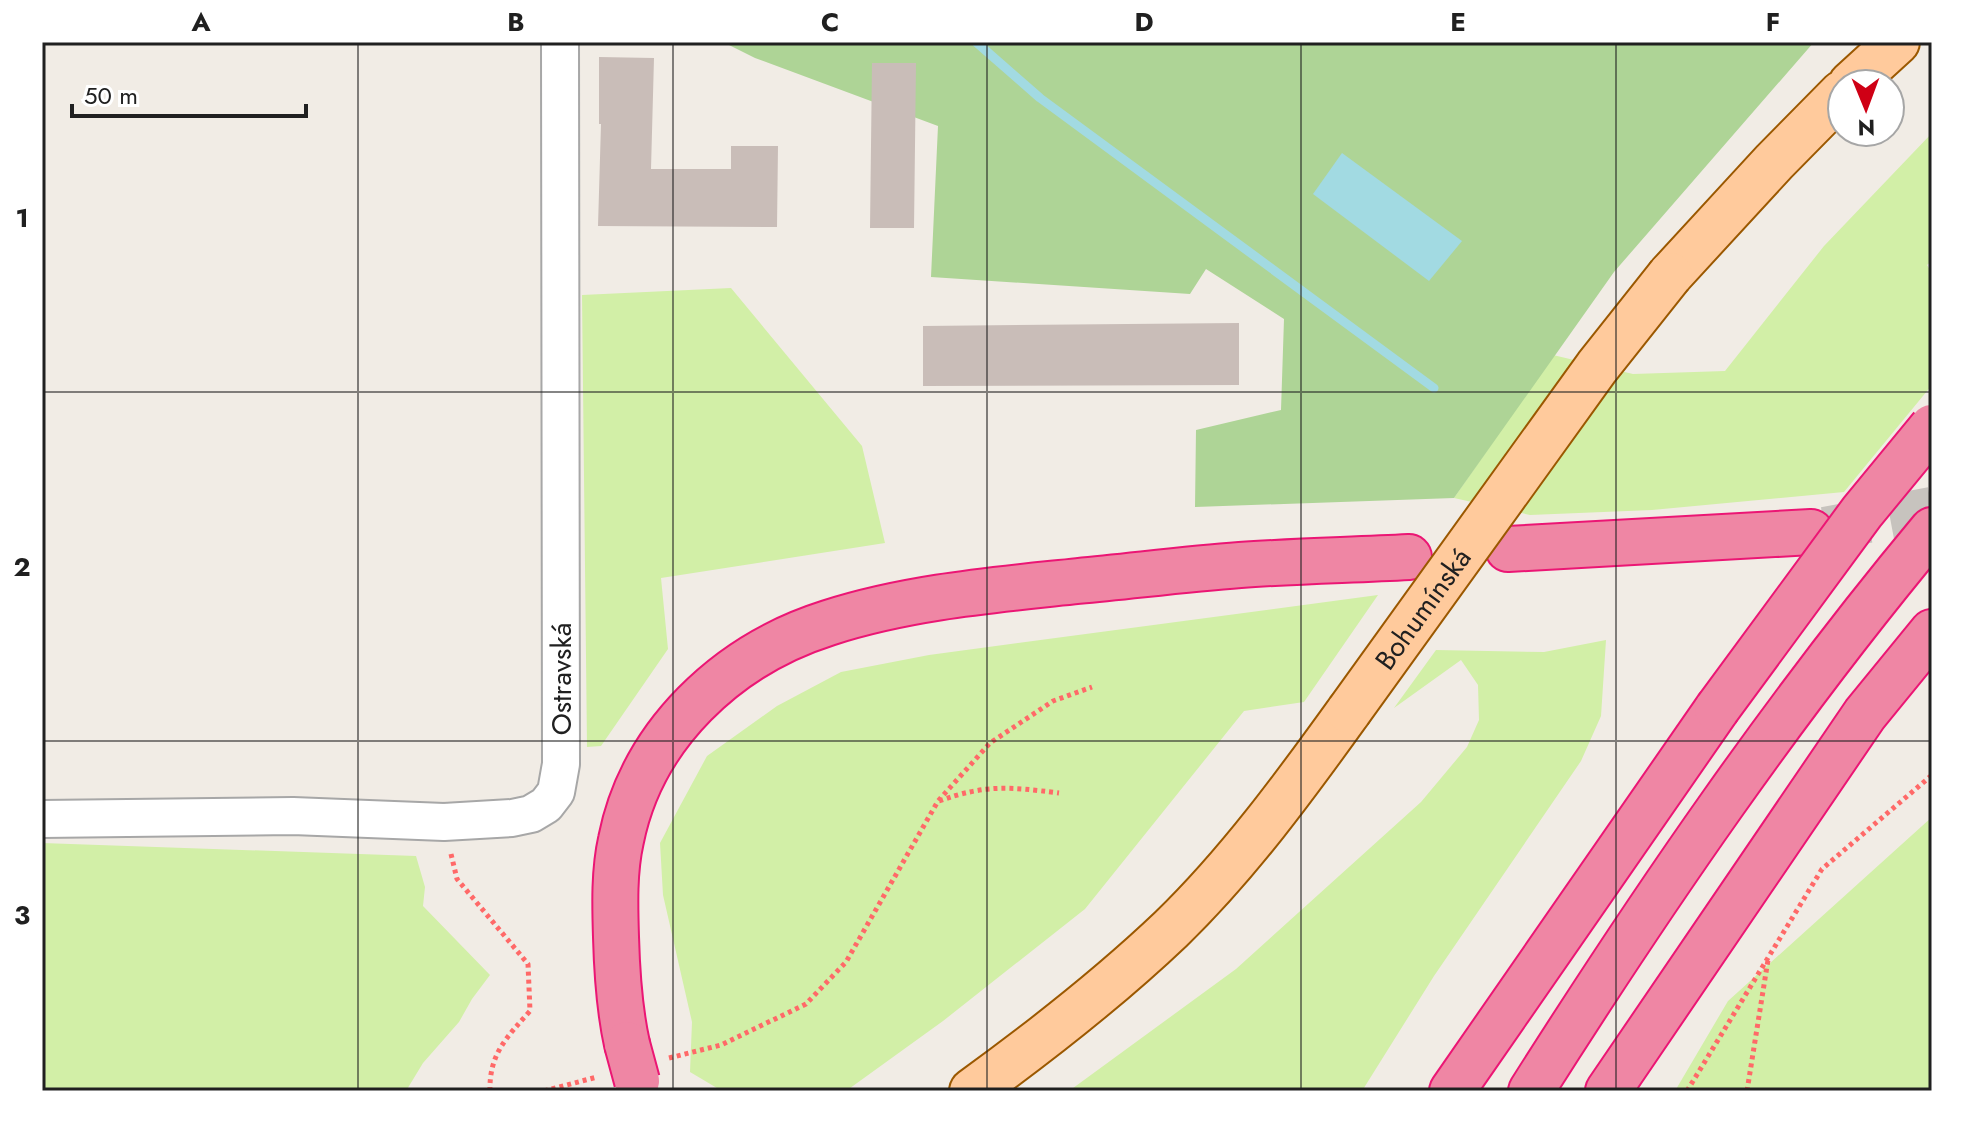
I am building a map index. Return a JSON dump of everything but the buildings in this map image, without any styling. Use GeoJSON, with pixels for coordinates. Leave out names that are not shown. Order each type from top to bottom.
{"type":"FeatureCollection","features":[{"type":"Feature","properties":{"kind":"highway"},"geometry":{"type":"LineString","coordinates":[[1452,1091],[1717,709],[1862,512],[1932,427]]}},
{"type":"Feature","properties":{"kind":"highway"},"geometry":{"type":"LineString","coordinates":[[1531,1091],[1630,935],[1790,712],[1932,530]]}},
{"type":"Feature","properties":{"kind":"highway"},"geometry":{"type":"LineString","coordinates":[[1508,549],[1811,532]]}},
{"type":"Feature","properties":{"kind":"highway"},"geometry":{"type":"LineString","coordinates":[[635,1072],[619,1002],[615,901],[617,861],[625,823],[641,780],[661,743],[682,716],[740,665],[789,638],[827,623],[914,601],[1241,565],[1409,557]]}},
{"type":"Feature","properties":{"kind":"highway"},"geometry":{"type":"LineString","coordinates":[[1608,1091],[1865,714],[1932,632]]}},
{"type":"Feature","properties":{"kind":"main road"},"geometry":{"type":"LineString","coordinates":[[1869,68],[1897,42]]}},
{"type":"Feature","properties":{"kind":"main road","name":"Bohumínská"},"geometry":{"type":"LineString","coordinates":[[972,1091],[1041,1041],[1171,928],[1261,829],[1297,784],[1597,367],[1670,275],[1826,109]]}},
{"type":"Feature","properties":{"kind":"street","name":"Ostravská"},"geometry":{"type":"LineString","coordinates":[[42,819],[293,816],[444,822],[531,814],[546,805],[559,783],[561,764],[560,42]]}},
{"type":"Feature","properties":{"kind":"path"},"geometry":{"type":"LineString","coordinates":[[689,1053],[721,1045],[806,1004],[846,962],[938,801],[990,743],[1053,701],[1092,687]]}},
{"type":"Feature","properties":{"kind":"path"},"geometry":{"type":"LineString","coordinates":[[1687,1091],[1822,869],[1932,775]]}},
{"type":"Feature","properties":{"kind":"path"},"geometry":{"type":"LineString","coordinates":[[938,801],[973,789],[1017,788],[1059,793]]}},
{"type":"Feature","properties":{"kind":"path"},"geometry":{"type":"LineString","coordinates":[[444,822],[457,879],[528,964],[530,1011],[501,1044],[489,1072],[490,1091]]}},
{"type":"Feature","properties":{"kind":"path"},"geometry":{"type":"LineString","coordinates":[[1747,1091],[1769,955]]}},
{"type":"Feature","properties":{"kind":"path"},"geometry":{"type":"LineString","coordinates":[[544,1091],[583,1081]]}},
{"type":"Feature","properties":{"kind":"green space"},"geometry":{"type":"Polygon","coordinates":[[[723,42],[1814,42],[1614,272],[1454,498],[1195,507],[1196,430],[1281,410],[1284,319],[1206,269],[1190,294],[931,277],[938,126],[755,58],[723,42]]]}},
{"type":"Feature","properties":{"kind":"green space"},"geometry":{"type":"Polygon","coordinates":[[[1932,133],[1932,261],[1927,265],[1932,273],[1932,385],[1844,492],[1652,510],[1530,515],[1454,498],[1553,355],[1633,374],[1725,371],[1824,246],[1932,133]]]}},
{"type":"Feature","properties":{"kind":"green space"},"geometry":{"type":"Polygon","coordinates":[[[731,288],[862,446],[885,543],[661,578],[668,649],[601,746],[587,747],[582,295],[731,288]]]}},
{"type":"Feature","properties":{"kind":"green space"},"geometry":{"type":"Polygon","coordinates":[[[1378,595],[1304,702],[1244,711],[1085,909],[943,1021],[846,1091],[722,1091],[690,1072],[692,1022],[663,895],[660,843],[707,756],[777,706],[841,672],[929,655],[1378,595]]]}},
{"type":"Feature","properties":{"kind":"green space"},"geometry":{"type":"Polygon","coordinates":[[[1606,640],[1601,716],[1581,761],[1434,976],[1362,1091],[1069,1091],[1236,969],[1421,802],[1467,747],[1479,720],[1478,685],[1461,660],[1394,708],[1436,650],[1544,652],[1606,640]]]}},
{"type":"Feature","properties":{"kind":"green space"},"geometry":{"type":"Polygon","coordinates":[[[1932,817],[1932,1091],[1675,1091],[1728,1001],[1932,817]]]}},
{"type":"Feature","properties":{"kind":"green space"},"geometry":{"type":"Polygon","coordinates":[[[42,843],[416,856],[425,887],[423,906],[490,975],[459,1022],[423,1063],[406,1091],[42,1091],[42,843]]]}},
{"type":"Feature","properties":{"kind":"water"},"geometry":{"type":"Polygon","coordinates":[[[1342,153],[1462,241],[1429,281],[1313,194],[1342,153]]]}},
{"type":"Feature","properties":{"kind":"waterway"},"geometry":{"type":"LineString","coordinates":[[976,42],[1040,98],[1434,388]]}},
{"type":"Feature","properties":{"kind":"tunnel"},"geometry":{"type":"LineString","coordinates":[[1825,529],[1932,509]]}}]}
